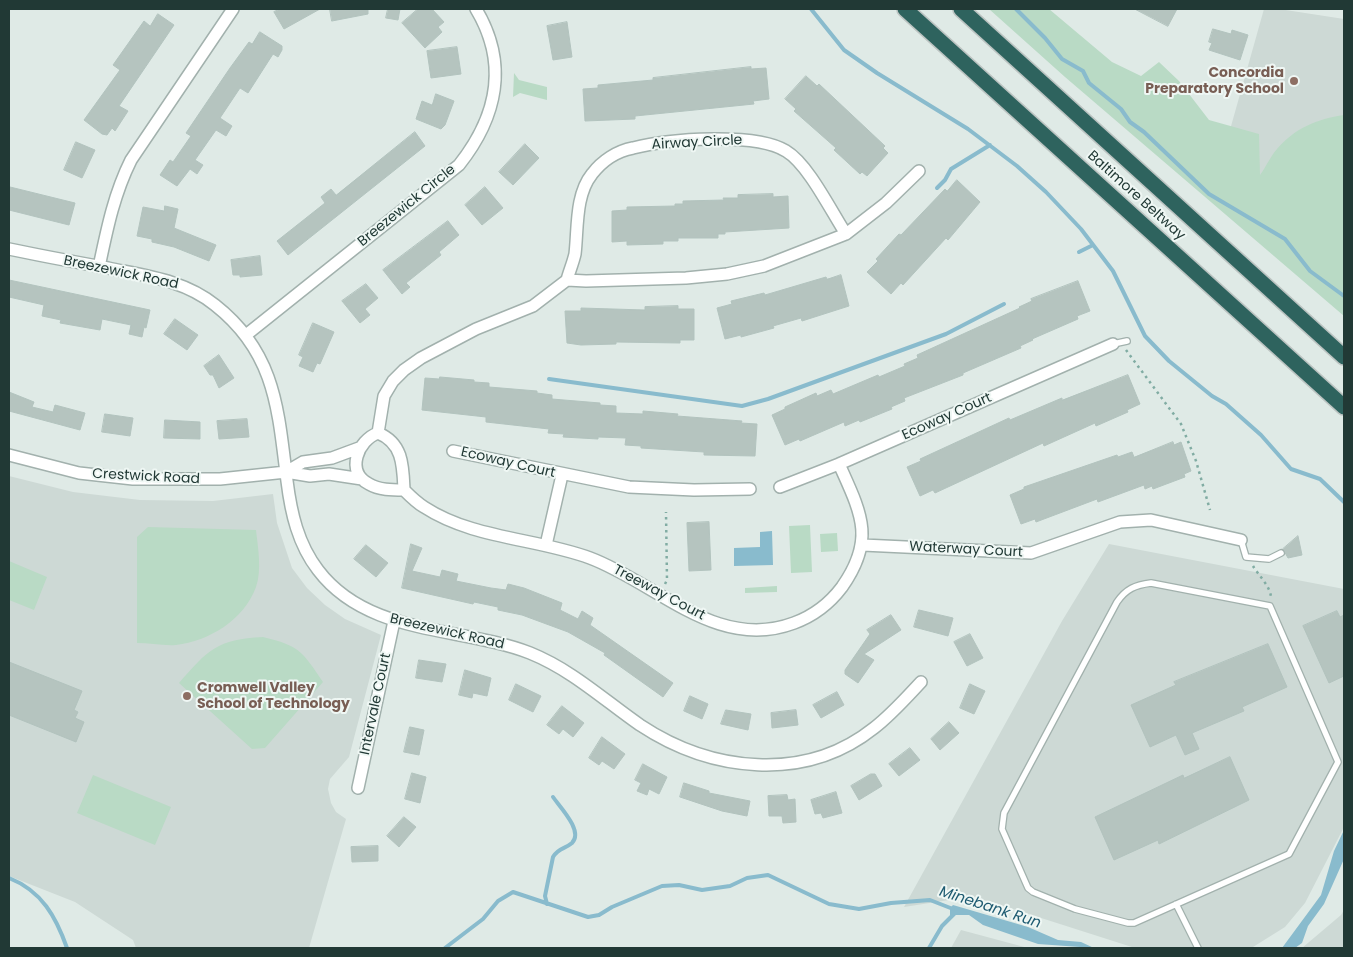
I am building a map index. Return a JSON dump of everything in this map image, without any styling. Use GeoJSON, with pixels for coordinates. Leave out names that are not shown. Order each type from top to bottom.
{"type":"FeatureCollection","features":[{"type":"Feature","properties":{"kind":"highway"},"geometry":{"type":"LineString","coordinates":[[894,9],[993,88]]}},
{"type":"Feature","properties":{"kind":"highway","name":"Baltimore Beltway"},"geometry":{"type":"LineString","coordinates":[[905,9],[1344,407]]}},
{"type":"Feature","properties":{"kind":"highway","name":"Baltimore Beltway"},"geometry":{"type":"LineString","coordinates":[[961,9],[1344,357]]}},
{"type":"Feature","properties":{"kind":"street"},"geometry":{"type":"LineString","coordinates":[[99,266],[112,205],[119,183],[131,160],[233,9]]}},
{"type":"Feature","properties":{"kind":"street","name":"Breezewick Circle"},"geometry":{"type":"LineString","coordinates":[[246,335],[459,165],[475,145],[485,124],[493,99],[496,74],[494,49],[485,24],[476,9]]}},
{"type":"Feature","properties":{"kind":"street","name":"Airway Circle"},"geometry":{"type":"LineString","coordinates":[[566,280],[574,257],[582,193],[592,174],[608,158],[632,148],[672,141],[741,139],[763,142],[786,150],[800,162],[846,234]]}},
{"type":"Feature","properties":{"kind":"street"},"geometry":{"type":"LineString","coordinates":[[378,432],[384,396],[393,381],[404,370],[421,358],[476,329],[533,306],[566,280],[586,282],[727,274],[764,266],[846,234],[886,203],[919,171]]}},
{"type":"Feature","properties":{"kind":"street","name":"Breezewick Road"},"geometry":{"type":"LineString","coordinates":[[9,249],[152,277],[186,287],[215,305],[246,335],[266,368],[276,398],[292,514],[298,534],[307,555],[318,572],[347,598],[362,608],[394,621],[497,644],[531,654],[566,671],[660,737],[699,754],[743,764],[764,766],[804,763],[841,750],[873,729],[920,682]]}},
{"type":"Feature","properties":{"kind":"street","name":"Ecoway Court"},"geometry":{"type":"LineString","coordinates":[[780,487],[839,464],[1121,342]]}},
{"type":"Feature","properties":{"kind":"street"},"geometry":{"type":"LineString","coordinates":[[378,432],[390,437],[396,447],[402,466],[404,490],[379,488],[362,479],[356,465],[358,448],[368,436],[378,432]]}},
{"type":"Feature","properties":{"kind":"street","name":"Crestwick Road"},"geometry":{"type":"LineString","coordinates":[[286,472],[303,462],[332,458],[358,448]]}},
{"type":"Feature","properties":{"kind":"street","name":"Ecoway Court"},"geometry":{"type":"LineString","coordinates":[[453,451],[562,475],[629,487],[662,490],[750,489]]}},
{"type":"Feature","properties":{"kind":"street","name":"Crestwick Road"},"geometry":{"type":"LineString","coordinates":[[9,455],[72,471],[133,479],[220,479],[286,472],[310,476],[329,474],[362,479]]}},
{"type":"Feature","properties":{"kind":"street","name":"Treeway Court"},"geometry":{"type":"LineString","coordinates":[[404,490],[423,507],[441,516],[494,534],[546,545],[592,558],[703,618],[729,627],[767,631],[804,619],[822,607],[836,594],[848,578],[863,545],[861,518],[839,464]]}},
{"type":"Feature","properties":{"kind":"street","name":"Ecoway Court"},"geometry":{"type":"LineString","coordinates":[[546,545],[562,475]]}},
{"type":"Feature","properties":{"kind":"street","name":"Waterway Court"},"geometry":{"type":"LineString","coordinates":[[863,545],[1031,553],[1106,526],[1136,519],[1151,520],[1241,540]]}},
{"type":"Feature","properties":{"kind":"street","name":"Intervale Court"},"geometry":{"type":"LineString","coordinates":[[358,788],[394,621]]}},
{"type":"Feature","properties":{"kind":"lane"},"geometry":{"type":"LineString","coordinates":[[1241,540],[1246,557],[1269,560],[1281,553]]}},
{"type":"Feature","properties":{"kind":"lane"},"geometry":{"type":"LineString","coordinates":[[1150,583],[1270,606],[1338,762],[1289,854],[1134,923],[1075,909],[1033,892],[1028,888],[1002,829],[1004,814],[1123,593],[1131,588],[1150,583]]}},
{"type":"Feature","properties":{"kind":"lane"},"geometry":{"type":"LineString","coordinates":[[1176,904],[1198,948]]}},
{"type":"Feature","properties":{"kind":"path"},"geometry":{"type":"LineString","coordinates":[[1121,342],[1181,424],[1196,461],[1210,510]]}},
{"type":"Feature","properties":{"kind":"path"},"geometry":{"type":"LineString","coordinates":[[664,585],[667,580],[666,512]]}},
{"type":"Feature","properties":{"kind":"path"},"geometry":{"type":"LineString","coordinates":[[1246,557],[1260,580],[1270,590],[1270,606]]}},
{"type":"Feature","properties":{"kind":"shaded area","name":"Concordia Preparatory School"},"geometry":{"type":"Polygon","coordinates":[[[1264,9],[1279,9],[1344,19],[1344,279],[1226,144],[1264,9]]]}},
{"type":"Feature","properties":{"kind":"shaded area","name":"Cromwell Valley School of Technology"},"geometry":{"type":"Polygon","coordinates":[[[9,476],[73,492],[140,500],[213,501],[273,494],[277,523],[292,568],[307,588],[325,605],[345,619],[381,635],[349,757],[330,779],[328,789],[331,803],[336,812],[346,819],[309,948],[136,948],[133,940],[75,902],[9,876],[9,476]]]}},
{"type":"Feature","properties":{"kind":"shaded area"},"geometry":{"type":"Polygon","coordinates":[[[1109,544],[1344,589],[1344,827],[1305,903],[1285,927],[1253,947],[1135,948],[988,901],[968,897],[904,907],[1062,621],[1109,544]]]}},
{"type":"Feature","properties":{"kind":"shaded area"},"geometry":{"type":"Polygon","coordinates":[[[1344,910],[1344,948],[1302,948],[1341,915],[1344,910]]]}},
{"type":"Feature","properties":{"kind":"shaded area"},"geometry":{"type":"Polygon","coordinates":[[[961,930],[1028,948],[951,948],[961,930]]]}},
{"type":"Feature","properties":{"kind":"green space"},"geometry":{"type":"Polygon","coordinates":[[[989,9],[1049,9],[1112,62],[1141,76],[1159,62],[1179,81],[1209,120],[1259,134],[1260,175],[1275,152],[1291,135],[1316,122],[1344,115],[1344,316],[1065,77],[989,9]]]}},
{"type":"Feature","properties":{"kind":"green space"},"geometry":{"type":"Polygon","coordinates":[[[514,73],[519,80],[547,87],[547,100],[520,93],[513,97],[514,73]]]}},
{"type":"Feature","properties":{"kind":"green space"},"geometry":{"type":"Polygon","coordinates":[[[810,525],[812,572],[791,573],[789,526],[810,525]]]}},
{"type":"Feature","properties":{"kind":"green space"},"geometry":{"type":"Polygon","coordinates":[[[148,527],[256,530],[259,559],[258,580],[250,599],[234,619],[213,634],[188,643],[171,645],[137,643],[137,537],[148,527]]]}},
{"type":"Feature","properties":{"kind":"green space"},"geometry":{"type":"Polygon","coordinates":[[[837,533],[838,551],[821,552],[820,534],[837,533]]]}},
{"type":"Feature","properties":{"kind":"green space"},"geometry":{"type":"Polygon","coordinates":[[[9,561],[47,577],[34,610],[9,600],[9,561]]]}},
{"type":"Feature","properties":{"kind":"green space"},"geometry":{"type":"Polygon","coordinates":[[[777,586],[777,592],[745,593],[745,588],[777,586]]]}},
{"type":"Feature","properties":{"kind":"green space"},"geometry":{"type":"Polygon","coordinates":[[[263,637],[285,643],[299,651],[323,682],[265,748],[252,749],[179,683],[206,654],[215,648],[235,640],[263,637]]]}},
{"type":"Feature","properties":{"kind":"green space"},"geometry":{"type":"Polygon","coordinates":[[[93,775],[171,807],[155,845],[77,813],[93,775]]]}},
{"type":"Feature","properties":{"kind":"water"},"geometry":{"type":"Polygon","coordinates":[[[772,531],[773,565],[734,566],[734,548],[760,547],[760,532],[772,531]]]}},
{"type":"Feature","properties":{"kind":"water"},"geometry":{"type":"Polygon","coordinates":[[[1344,830],[1344,859],[1324,904],[1308,926],[1302,943],[1295,948],[1282,948],[1321,895],[1334,851],[1344,830]]]}},
{"type":"Feature","properties":{"kind":"water","name":"Minebank Run"},"geometry":{"type":"Polygon","coordinates":[[[953,905],[1028,927],[1058,940],[1081,942],[1094,948],[1038,944],[983,925],[969,915],[950,915],[950,908],[953,905]]]}},
{"type":"Feature","properties":{"kind":"building"},"geometry":{"type":"Polygon","coordinates":[[[280,9],[320,9],[284,29],[274,12],[280,9]]]}},
{"type":"Feature","properties":{"kind":"building"},"geometry":{"type":"Polygon","coordinates":[[[330,9],[368,9],[368,14],[332,21],[330,9]]]}},
{"type":"Feature","properties":{"kind":"building"},"geometry":{"type":"Polygon","coordinates":[[[388,9],[400,9],[398,20],[386,18],[388,9]]]}},
{"type":"Feature","properties":{"kind":"building"},"geometry":{"type":"Polygon","coordinates":[[[418,9],[432,9],[444,22],[438,27],[442,32],[425,48],[402,23],[418,9]]]}},
{"type":"Feature","properties":{"kind":"building"},"geometry":{"type":"Polygon","coordinates":[[[1135,9],[1177,9],[1168,26],[1135,9]]]}},
{"type":"Feature","properties":{"kind":"building"},"geometry":{"type":"Polygon","coordinates":[[[158,14],[174,25],[119,106],[128,111],[115,131],[112,128],[107,135],[102,134],[84,120],[120,70],[113,65],[144,21],[150,26],[158,14]]]}},
{"type":"Feature","properties":{"kind":"building"},"geometry":{"type":"Polygon","coordinates":[[[567,22],[572,57],[553,60],[547,26],[567,22]]]}},
{"type":"Feature","properties":{"kind":"building"},"geometry":{"type":"Polygon","coordinates":[[[1213,29],[1231,34],[1232,30],[1248,35],[1240,60],[1209,50],[1212,43],[1209,42],[1213,29]]]}},
{"type":"Feature","properties":{"kind":"building"},"geometry":{"type":"Polygon","coordinates":[[[260,32],[282,46],[282,50],[278,57],[273,54],[248,93],[240,88],[220,118],[232,126],[226,136],[216,130],[195,160],[203,165],[197,174],[190,169],[177,186],[160,175],[170,160],[173,162],[191,136],[186,133],[230,68],[249,42],[252,44],[260,32]]]}},
{"type":"Feature","properties":{"kind":"building"},"geometry":{"type":"Polygon","coordinates":[[[457,47],[461,74],[431,78],[427,51],[457,47]]]}},
{"type":"Feature","properties":{"kind":"building"},"geometry":{"type":"Polygon","coordinates":[[[751,67],[751,69],[766,68],[769,99],[753,101],[754,104],[635,116],[635,119],[585,121],[583,89],[598,88],[598,85],[751,67]]]}},
{"type":"Feature","properties":{"kind":"building"},"geometry":{"type":"Polygon","coordinates":[[[806,76],[817,86],[819,84],[885,146],[883,148],[888,153],[867,176],[862,172],[860,174],[834,150],[836,148],[794,111],[796,109],[785,99],[806,76]]]}},
{"type":"Feature","properties":{"kind":"building"},"geometry":{"type":"Polygon","coordinates":[[[436,94],[454,101],[445,125],[441,129],[416,119],[422,101],[432,105],[436,94]]]}},
{"type":"Feature","properties":{"kind":"building"},"geometry":{"type":"Polygon","coordinates":[[[415,132],[425,146],[288,255],[277,241],[325,203],[321,197],[331,189],[336,195],[415,132]]]}},
{"type":"Feature","properties":{"kind":"building"},"geometry":{"type":"Polygon","coordinates":[[[76,142],[95,150],[82,178],[64,170],[76,142]]]}},
{"type":"Feature","properties":{"kind":"building"},"geometry":{"type":"Polygon","coordinates":[[[525,144],[539,158],[513,185],[499,172],[525,144]]]}},
{"type":"Feature","properties":{"kind":"building"},"geometry":{"type":"Polygon","coordinates":[[[957,180],[980,202],[948,240],[946,238],[903,285],[901,283],[891,294],[867,272],[899,234],[901,235],[945,189],[947,191],[957,180]]]}},
{"type":"Feature","properties":{"kind":"building"},"geometry":{"type":"Polygon","coordinates":[[[10,187],[75,203],[69,225],[9,210],[10,187]]]}},
{"type":"Feature","properties":{"kind":"building"},"geometry":{"type":"Polygon","coordinates":[[[485,187],[503,208],[482,225],[465,205],[485,187]]]}},
{"type":"Feature","properties":{"kind":"building"},"geometry":{"type":"Polygon","coordinates":[[[773,194],[773,197],[788,196],[789,228],[725,232],[725,234],[718,234],[718,238],[678,238],[678,241],[663,241],[663,244],[627,245],[627,241],[612,242],[612,211],[627,210],[627,207],[675,206],[675,204],[683,204],[683,201],[724,200],[723,198],[738,198],[738,195],[773,194]]]}},
{"type":"Feature","properties":{"kind":"building"},"geometry":{"type":"Polygon","coordinates":[[[165,206],[178,209],[174,228],[216,245],[209,261],[174,247],[152,242],[152,239],[137,236],[143,207],[164,211],[165,206]]]}},
{"type":"Feature","properties":{"kind":"building"},"geometry":{"type":"Polygon","coordinates":[[[448,221],[459,235],[439,252],[441,255],[406,283],[410,287],[402,294],[383,270],[448,221]]]}},
{"type":"Feature","properties":{"kind":"building"},"geometry":{"type":"Polygon","coordinates":[[[260,256],[262,275],[240,277],[240,275],[233,275],[231,260],[260,256]]]}},
{"type":"Feature","properties":{"kind":"building"},"geometry":{"type":"Polygon","coordinates":[[[841,275],[849,306],[802,321],[801,318],[773,326],[774,328],[741,337],[741,335],[725,339],[717,308],[732,304],[731,301],[764,293],[765,295],[826,277],[827,279],[841,275]]]}},
{"type":"Feature","properties":{"kind":"building"},"geometry":{"type":"Polygon","coordinates":[[[9,280],[150,310],[146,328],[144,327],[142,337],[129,334],[131,325],[102,319],[100,330],[60,323],[61,320],[42,316],[44,305],[9,297],[9,280]]]}},
{"type":"Feature","properties":{"kind":"building"},"geometry":{"type":"Polygon","coordinates":[[[1078,281],[1090,311],[1077,316],[1078,319],[1032,339],[1020,346],[1021,348],[963,373],[963,375],[904,398],[905,401],[891,407],[892,409],[860,422],[859,420],[845,426],[844,422],[800,441],[799,439],[785,445],[772,415],[785,409],[785,407],[816,393],[817,396],[831,390],[833,394],[905,366],[904,364],[918,358],[917,355],[1020,308],[1032,301],[1031,299],[1078,281]]]}},
{"type":"Feature","properties":{"kind":"building"},"geometry":{"type":"Polygon","coordinates":[[[366,284],[378,298],[365,309],[370,315],[360,323],[342,301],[366,284]]]}},
{"type":"Feature","properties":{"kind":"building"},"geometry":{"type":"Polygon","coordinates":[[[678,306],[678,309],[694,309],[694,340],[680,340],[680,343],[616,342],[616,344],[581,345],[567,343],[565,311],[581,311],[581,308],[645,310],[645,307],[678,306]]]}},
{"type":"Feature","properties":{"kind":"building"},"geometry":{"type":"Polygon","coordinates":[[[175,319],[198,335],[187,350],[164,334],[175,319]]]}},
{"type":"Feature","properties":{"kind":"building"},"geometry":{"type":"Polygon","coordinates":[[[313,323],[334,332],[320,364],[317,363],[313,372],[299,366],[303,357],[299,355],[313,323]]]}},
{"type":"Feature","properties":{"kind":"building"},"geometry":{"type":"Polygon","coordinates":[[[219,355],[234,378],[219,388],[213,375],[210,375],[204,366],[219,355]]]}},
{"type":"Feature","properties":{"kind":"building"},"geometry":{"type":"Polygon","coordinates":[[[1128,375],[1140,404],[1127,410],[1128,412],[1096,426],[1095,423],[1044,446],[1043,443],[935,493],[933,490],[920,496],[907,467],[921,461],[920,459],[1009,418],[1010,420],[1062,398],[1062,400],[1128,375]]]}},
{"type":"Feature","properties":{"kind":"building"},"geometry":{"type":"Polygon","coordinates":[[[440,377],[489,383],[489,387],[537,391],[537,393],[552,395],[552,399],[616,406],[616,413],[643,414],[643,411],[757,424],[755,456],[704,455],[704,452],[641,448],[641,446],[625,445],[626,438],[563,437],[564,434],[548,433],[549,429],[486,422],[486,417],[422,410],[425,378],[439,379],[440,377]]]}},
{"type":"Feature","properties":{"kind":"building"},"geometry":{"type":"Polygon","coordinates":[[[9,392],[34,402],[32,407],[53,412],[55,405],[85,413],[80,430],[9,411],[9,392]]]}},
{"type":"Feature","properties":{"kind":"building"},"geometry":{"type":"Polygon","coordinates":[[[105,414],[133,418],[130,436],[102,432],[105,414]]]}},
{"type":"Feature","properties":{"kind":"building"},"geometry":{"type":"Polygon","coordinates":[[[247,419],[249,437],[219,439],[217,421],[247,419]]]}},
{"type":"Feature","properties":{"kind":"building"},"geometry":{"type":"Polygon","coordinates":[[[165,420],[200,422],[200,439],[164,438],[165,420]]]}},
{"type":"Feature","properties":{"kind":"building"},"geometry":{"type":"Polygon","coordinates":[[[1173,442],[1174,445],[1181,442],[1191,471],[1184,474],[1185,477],[1153,489],[1152,486],[1145,489],[1144,485],[1098,502],[1097,499],[1036,522],[1035,519],[1021,524],[1010,495],[1024,489],[1024,487],[1117,455],[1118,457],[1132,452],[1134,457],[1173,442]]]}},
{"type":"Feature","properties":{"kind":"building"},"geometry":{"type":"Polygon","coordinates":[[[709,522],[711,570],[689,571],[687,523],[709,522]]]}},
{"type":"Feature","properties":{"kind":"building"},"geometry":{"type":"Polygon","coordinates":[[[1298,536],[1302,555],[1288,558],[1283,549],[1298,536]]]}},
{"type":"Feature","properties":{"kind":"building"},"geometry":{"type":"Polygon","coordinates":[[[411,544],[422,548],[412,571],[440,577],[442,570],[458,574],[456,581],[491,588],[506,590],[508,584],[524,588],[562,603],[560,610],[578,619],[582,611],[593,618],[590,625],[673,683],[663,697],[604,655],[605,653],[568,632],[522,615],[498,610],[498,607],[474,602],[473,604],[402,588],[411,544]]]}},
{"type":"Feature","properties":{"kind":"building"},"geometry":{"type":"Polygon","coordinates":[[[366,545],[388,563],[376,577],[354,559],[366,545]]]}},
{"type":"Feature","properties":{"kind":"building"},"geometry":{"type":"Polygon","coordinates":[[[919,610],[953,618],[948,636],[914,627],[919,610]]]}},
{"type":"Feature","properties":{"kind":"building"},"geometry":{"type":"Polygon","coordinates":[[[1337,611],[1340,617],[1344,615],[1344,676],[1329,683],[1303,626],[1337,611]]]}},
{"type":"Feature","properties":{"kind":"building"},"geometry":{"type":"Polygon","coordinates":[[[891,615],[901,630],[864,654],[874,660],[858,683],[845,674],[845,670],[870,634],[867,630],[891,615]]]}},
{"type":"Feature","properties":{"kind":"building"},"geometry":{"type":"Polygon","coordinates":[[[970,634],[983,658],[967,666],[954,642],[970,634]]]}},
{"type":"Feature","properties":{"kind":"building"},"geometry":{"type":"Polygon","coordinates":[[[1268,644],[1287,687],[1242,707],[1244,711],[1192,733],[1199,749],[1185,755],[1176,735],[1150,747],[1131,705],[1176,685],[1174,682],[1268,644]]]}},
{"type":"Feature","properties":{"kind":"building"},"geometry":{"type":"Polygon","coordinates":[[[419,660],[446,664],[442,682],[416,678],[419,660]]]}},
{"type":"Feature","properties":{"kind":"building"},"geometry":{"type":"Polygon","coordinates":[[[9,662],[82,691],[74,710],[78,712],[75,718],[84,722],[76,742],[9,715],[9,662]]]}},
{"type":"Feature","properties":{"kind":"building"},"geometry":{"type":"Polygon","coordinates":[[[465,670],[491,678],[487,696],[473,693],[472,698],[459,695],[465,670]]]}},
{"type":"Feature","properties":{"kind":"building"},"geometry":{"type":"Polygon","coordinates":[[[516,684],[541,696],[533,712],[509,700],[516,684]]]}},
{"type":"Feature","properties":{"kind":"building"},"geometry":{"type":"Polygon","coordinates":[[[970,684],[985,691],[974,714],[960,708],[970,684]]]}},
{"type":"Feature","properties":{"kind":"building"},"geometry":{"type":"Polygon","coordinates":[[[837,692],[844,705],[821,718],[813,705],[837,692]]]}},
{"type":"Feature","properties":{"kind":"building"},"geometry":{"type":"Polygon","coordinates":[[[690,696],[708,704],[702,719],[684,711],[690,696]]]}},
{"type":"Feature","properties":{"kind":"building"},"geometry":{"type":"Polygon","coordinates":[[[562,706],[584,723],[573,737],[563,729],[559,734],[547,725],[562,706]]]}},
{"type":"Feature","properties":{"kind":"building"},"geometry":{"type":"Polygon","coordinates":[[[726,710],[751,714],[748,730],[721,724],[726,710]]]}},
{"type":"Feature","properties":{"kind":"building"},"geometry":{"type":"Polygon","coordinates":[[[796,710],[798,725],[772,728],[771,713],[796,710]]]}},
{"type":"Feature","properties":{"kind":"building"},"geometry":{"type":"Polygon","coordinates":[[[949,722],[959,733],[940,750],[931,739],[949,722]]]}},
{"type":"Feature","properties":{"kind":"building"},"geometry":{"type":"Polygon","coordinates":[[[410,727],[424,730],[419,755],[404,752],[410,727]]]}},
{"type":"Feature","properties":{"kind":"building"},"geometry":{"type":"Polygon","coordinates":[[[602,737],[625,754],[614,769],[602,761],[599,765],[589,758],[602,737]]]}},
{"type":"Feature","properties":{"kind":"building"},"geometry":{"type":"Polygon","coordinates":[[[910,748],[920,760],[899,776],[889,764],[910,748]]]}},
{"type":"Feature","properties":{"kind":"building"},"geometry":{"type":"Polygon","coordinates":[[[1230,757],[1249,800],[1159,844],[1158,840],[1114,860],[1095,817],[1183,775],[1184,778],[1230,757]]]}},
{"type":"Feature","properties":{"kind":"building"},"geometry":{"type":"Polygon","coordinates":[[[643,764],[667,777],[659,794],[649,789],[647,795],[637,791],[641,783],[635,780],[643,764]]]}},
{"type":"Feature","properties":{"kind":"building"},"geometry":{"type":"Polygon","coordinates":[[[412,773],[426,777],[420,803],[405,799],[412,773]]]}},
{"type":"Feature","properties":{"kind":"building"},"geometry":{"type":"Polygon","coordinates":[[[871,774],[875,774],[882,786],[859,800],[851,786],[871,774]]]}},
{"type":"Feature","properties":{"kind":"building"},"geometry":{"type":"Polygon","coordinates":[[[684,783],[709,791],[709,793],[750,801],[747,816],[722,811],[680,797],[684,783]]]}},
{"type":"Feature","properties":{"kind":"building"},"geometry":{"type":"Polygon","coordinates":[[[836,792],[842,813],[823,818],[821,813],[815,814],[811,800],[836,792]]]}},
{"type":"Feature","properties":{"kind":"building"},"geometry":{"type":"Polygon","coordinates":[[[787,795],[788,800],[795,799],[796,822],[783,823],[782,816],[769,816],[768,796],[787,795]]]}},
{"type":"Feature","properties":{"kind":"building"},"geometry":{"type":"Polygon","coordinates":[[[404,817],[416,827],[399,847],[387,836],[404,817]]]}},
{"type":"Feature","properties":{"kind":"building"},"geometry":{"type":"Polygon","coordinates":[[[378,846],[378,861],[352,862],[351,847],[378,846]]]}},
{"type":"Feature","properties":{"kind":"waterway"},"geometry":{"type":"LineString","coordinates":[[811,9],[844,50],[877,73],[968,129],[1017,166],[1046,192],[1081,229],[1113,271],[1145,336],[1169,361],[1212,396],[1226,404],[1261,435],[1291,469],[1320,479],[1344,502]]}},
{"type":"Feature","properties":{"kind":"waterway"},"geometry":{"type":"LineString","coordinates":[[1016,9],[1045,38],[1062,59],[1083,71],[1089,83],[1121,109],[1130,122],[1144,132],[1209,194],[1285,239],[1310,271],[1344,296]]}},
{"type":"Feature","properties":{"kind":"waterway"},"geometry":{"type":"LineString","coordinates":[[937,188],[945,180],[951,169],[990,145]]}},
{"type":"Feature","properties":{"kind":"waterway"},"geometry":{"type":"LineString","coordinates":[[1079,252],[1093,245]]}},
{"type":"Feature","properties":{"kind":"waterway"},"geometry":{"type":"LineString","coordinates":[[549,379],[742,406],[768,399],[946,334],[1004,304]]}},
{"type":"Feature","properties":{"kind":"waterway"},"geometry":{"type":"LineString","coordinates":[[547,904],[545,896],[553,857],[557,852],[572,843],[575,838],[573,826],[553,797]]}},
{"type":"Feature","properties":{"kind":"waterway","name":"Minebank Run"},"geometry":{"type":"LineString","coordinates":[[445,948],[483,919],[498,901],[513,892],[588,917],[599,915],[612,907],[662,886],[679,885],[702,890],[730,886],[747,878],[768,875],[829,904],[859,909],[891,903],[930,900],[953,909]]}},
{"type":"Feature","properties":{"kind":"waterway","name":"Minebank Run"},"geometry":{"type":"LineString","coordinates":[[9,878],[21,883],[46,906],[53,916],[67,948]]}},
{"type":"Feature","properties":{"kind":"waterway"},"geometry":{"type":"LineString","coordinates":[[929,948],[942,926],[956,912]]}},
{"type":"Feature","properties":{"kind":"place","name":"Concordia Preparatory School"},"geometry":{"type":"Point","coordinates":[1294,81]}},
{"type":"Feature","properties":{"kind":"place","name":"Cromwell Valley School of Technology"},"geometry":{"type":"Point","coordinates":[187,696]}}]}
